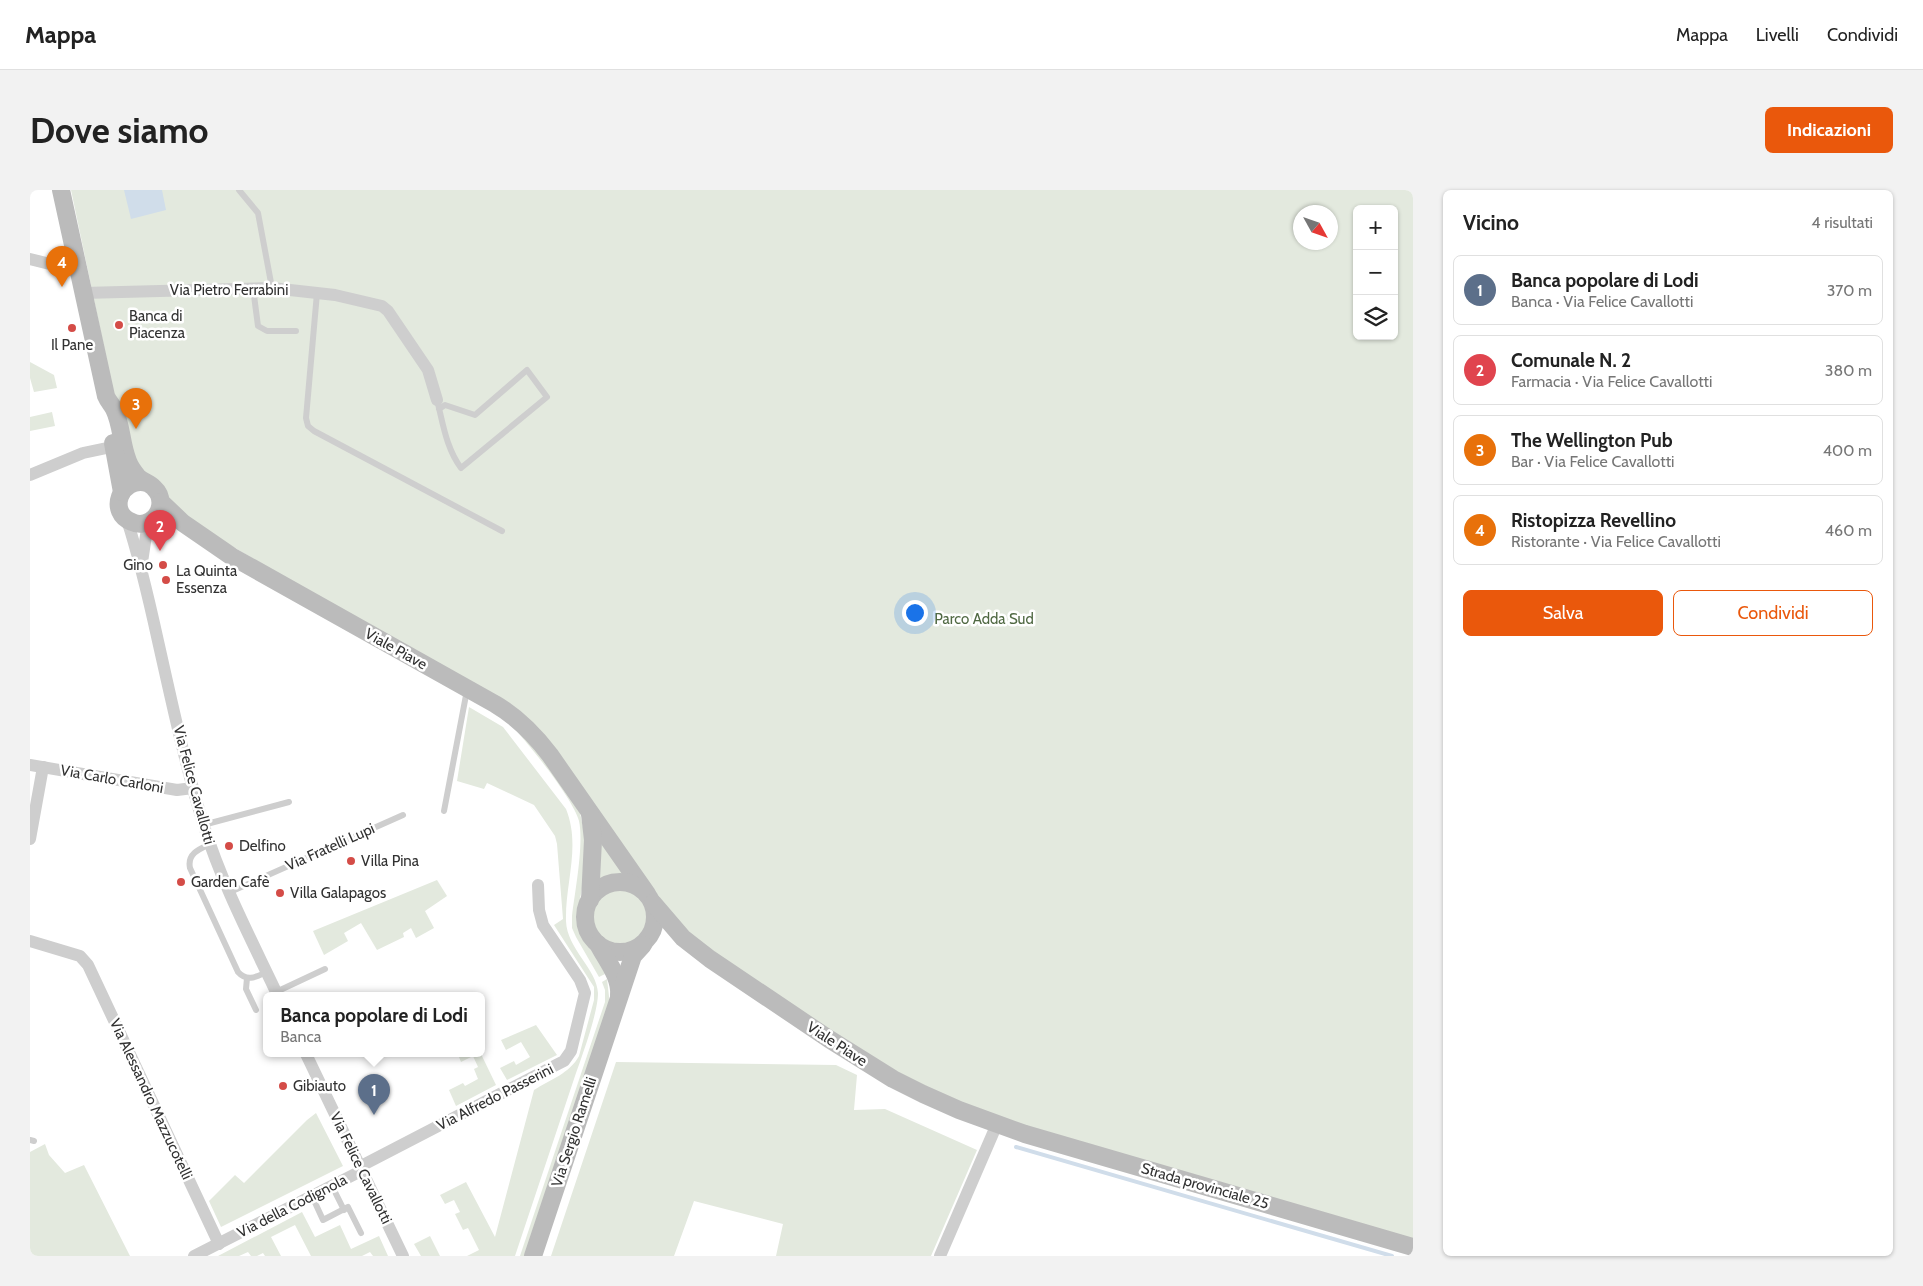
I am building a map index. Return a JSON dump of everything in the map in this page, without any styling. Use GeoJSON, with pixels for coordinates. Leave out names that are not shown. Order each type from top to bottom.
{"type":"FeatureCollection","features":[{"type":"Feature","properties":{"kind":"street"},"geometry":{"type":"LineString","coordinates":[[62,190],[106,396],[114,409],[122,492],[119,506],[127,520],[138,524],[155,513],[157,491],[141,480],[118,445]]}},
{"type":"Feature","properties":{"kind":"street"},"geometry":{"type":"LineString","coordinates":[[30,259],[78,271]]}},
{"type":"Feature","properties":{"kind":"street","name":"Via Pietro Ferrabini"},"geometry":{"type":"LineString","coordinates":[[83,292],[272,288],[335,295],[382,306],[388,311],[428,370],[438,405]]}},
{"type":"Feature","properties":{"kind":"street"},"geometry":{"type":"LineString","coordinates":[[30,475],[72,456],[118,445]]}},
{"type":"Feature","properties":{"kind":"street"},"geometry":{"type":"LineString","coordinates":[[122,492],[132,483],[147,483]]}},
{"type":"Feature","properties":{"kind":"street","name":"Viale Piave"},"geometry":{"type":"LineString","coordinates":[[155,513],[183,523],[253,569],[506,710],[527,728],[550,754],[650,899]]}},
{"type":"Feature","properties":{"kind":"street","name":"Via Felice Cavallotti"},"geometry":{"type":"LineString","coordinates":[[142,564],[155,513]]}},
{"type":"Feature","properties":{"kind":"street","name":"Via Felice Cavallotti"},"geometry":{"type":"LineString","coordinates":[[127,520],[142,564],[166,677],[193,788],[210,844],[276,992]]}},
{"type":"Feature","properties":{"kind":"street"},"geometry":{"type":"LineString","coordinates":[[30,839],[36,766]]}},
{"type":"Feature","properties":{"kind":"street","name":"Via Carlo Carloni"},"geometry":{"type":"LineString","coordinates":[[36,766],[177,790],[193,788]]}},
{"type":"Feature","properties":{"kind":"street","name":"Viale Piave"},"geometry":{"type":"LineString","coordinates":[[584,803],[590,814],[593,830],[590,900],[586,911],[586,923],[590,935],[598,944],[608,950],[620,952],[632,950],[654,938],[668,936],[689,943]]}},
{"type":"Feature","properties":{"kind":"street","name":"Viale Piave"},"geometry":{"type":"LineString","coordinates":[[590,900],[597,891],[606,885],[617,882],[639,887],[689,943],[733,975],[829,1039],[893,1079],[923,1094],[997,1124]]}},
{"type":"Feature","properties":{"kind":"street","name":"Via Alfredo Passerini"},"geometry":{"type":"LineString","coordinates":[[362,1168],[568,1057],[585,993],[580,980],[543,925],[539,910],[538,885]]}},
{"type":"Feature","properties":{"kind":"street"},"geometry":{"type":"LineString","coordinates":[[645,942],[655,923],[650,899]]}},
{"type":"Feature","properties":{"kind":"street","name":"Via Alessandro Mazzucotelli"},"geometry":{"type":"LineString","coordinates":[[30,941],[81,956],[88,965],[219,1244]]}},
{"type":"Feature","properties":{"kind":"street","name":"Via Sergio Ramelli"},"geometry":{"type":"LineString","coordinates":[[533,1256],[633,956],[645,942]]}},
{"type":"Feature","properties":{"kind":"street","name":"Via Sergio Ramelli"},"geometry":{"type":"LineString","coordinates":[[598,944],[618,982],[619,994],[616,1008]]}},
{"type":"Feature","properties":{"kind":"street","name":"Via Felice Cavallotti"},"geometry":{"type":"LineString","coordinates":[[307,1057],[403,1256]]}},
{"type":"Feature","properties":{"kind":"street"},"geometry":{"type":"LineString","coordinates":[[940,1256],[997,1124]]}},
{"type":"Feature","properties":{"kind":"street","name":"Strada provinciale 25"},"geometry":{"type":"LineString","coordinates":[[997,1124],[1413,1247]]}},
{"type":"Feature","properties":{"kind":"street","name":"Via della Codignola"},"geometry":{"type":"LineString","coordinates":[[194,1256],[332,1186],[362,1168]]}},
{"type":"Feature","properties":{"kind":"lane"},"geometry":{"type":"LineString","coordinates":[[239,190],[258,213],[272,288]]}},
{"type":"Feature","properties":{"kind":"lane"},"geometry":{"type":"LineString","coordinates":[[253,288],[258,326],[267,331],[296,331]]}},
{"type":"Feature","properties":{"kind":"lane"},"geometry":{"type":"LineString","coordinates":[[317,293],[306,418],[308,426],[322,436],[502,531]]}},
{"type":"Feature","properties":{"kind":"lane"},"geometry":{"type":"LineString","coordinates":[[527,370],[547,397],[461,468],[453,457],[438,405],[445,405],[474,415],[527,370]]}},
{"type":"Feature","properties":{"kind":"lane"},"geometry":{"type":"LineString","coordinates":[[444,811],[468,688]]}},
{"type":"Feature","properties":{"kind":"lane"},"geometry":{"type":"LineString","coordinates":[[204,824],[289,802]]}},
{"type":"Feature","properties":{"kind":"lane","name":"Via Fratelli Lupi"},"geometry":{"type":"LineString","coordinates":[[230,892],[403,815]]}},
{"type":"Feature","properties":{"kind":"lane"},"geometry":{"type":"LineString","coordinates":[[210,844],[194,853],[189,864],[238,972],[247,978],[267,972]]}},
{"type":"Feature","properties":{"kind":"lane"},"geometry":{"type":"LineString","coordinates":[[281,992],[325,969]]}},
{"type":"Feature","properties":{"kind":"lane"},"geometry":{"type":"LineString","coordinates":[[247,978],[246,989],[256,1010]]}},
{"type":"Feature","properties":{"kind":"lane"},"geometry":{"type":"LineString","coordinates":[[332,1186],[344,1210]]}},
{"type":"Feature","properties":{"kind":"lane"},"geometry":{"type":"LineString","coordinates":[[312,1196],[323,1220],[348,1207],[361,1233]]}},
{"type":"Feature","properties":{"kind":"green space","name":"Parco Adda Sud"},"geometry":{"type":"Polygon","coordinates":[[[71,190],[1413,190],[1413,1241],[1002,1120],[925,1090],[716,958],[659,903],[551,749],[333,605],[187,520],[143,476],[126,452],[71,190]]]}},
{"type":"Feature","properties":{"kind":"green space"},"geometry":{"type":"Polygon","coordinates":[[[30,362],[54,375],[57,388],[34,392],[30,378],[30,362]]]}},
{"type":"Feature","properties":{"kind":"green space"},"geometry":{"type":"Polygon","coordinates":[[[52,412],[55,426],[30,431],[30,417],[52,412]]]}},
{"type":"Feature","properties":{"kind":"green space"},"geometry":{"type":"Polygon","coordinates":[[[469,707],[503,727],[566,809],[572,837],[572,851],[566,921],[571,941],[593,976],[598,993],[589,1034],[515,1256],[467,1256],[479,1250],[468,1228],[463,1230],[455,1214],[460,1212],[454,1200],[445,1204],[440,1195],[466,1182],[495,1237],[534,1090],[565,1072],[579,1056],[594,1000],[594,987],[554,925],[563,919],[555,836],[534,805],[487,783],[484,789],[457,781],[469,707]]]}},
{"type":"Feature","properties":{"kind":"green space"},"geometry":{"type":"Polygon","coordinates":[[[510,724],[533,742],[579,808],[586,842],[582,889],[577,914],[578,925],[580,934],[599,961],[605,974],[599,977],[572,928],[580,855],[579,821],[559,786],[527,743],[510,724]]]}},
{"type":"Feature","properties":{"kind":"green space"},"geometry":{"type":"Polygon","coordinates":[[[595,829],[633,880],[612,879],[593,889],[595,829]]]}},
{"type":"Feature","properties":{"kind":"green space"},"geometry":{"type":"Polygon","coordinates":[[[437,880],[447,896],[425,911],[434,928],[416,938],[411,928],[403,933],[404,937],[377,950],[361,923],[344,933],[348,941],[324,955],[313,931],[437,880]]]}},
{"type":"Feature","properties":{"kind":"green space"},"geometry":{"type":"Polygon","coordinates":[[[620,888],[631,890],[644,901],[649,917],[647,928],[636,941],[620,946],[609,944],[596,933],[591,917],[593,906],[604,893],[620,888]]]}},
{"type":"Feature","properties":{"kind":"green space"},"geometry":{"type":"Polygon","coordinates":[[[607,979],[610,1005],[527,1256],[520,1256],[605,1002],[605,990],[602,982],[607,979]]]}},
{"type":"Feature","properties":{"kind":"green space"},"geometry":{"type":"Polygon","coordinates":[[[536,1025],[557,1055],[507,1080],[500,1068],[514,1061],[516,1065],[530,1057],[521,1042],[506,1050],[501,1040],[536,1025]]]}},
{"type":"Feature","properties":{"kind":"green space"},"geometry":{"type":"Polygon","coordinates":[[[459,1057],[471,1057],[461,1062],[459,1057]]]}},
{"type":"Feature","properties":{"kind":"green space"},"geometry":{"type":"Polygon","coordinates":[[[473,1057],[482,1057],[496,1085],[456,1106],[449,1090],[463,1083],[465,1086],[478,1079],[474,1069],[478,1067],[473,1057]]]}},
{"type":"Feature","properties":{"kind":"green space"},"geometry":{"type":"Polygon","coordinates":[[[616,1062],[836,1065],[857,1075],[854,1110],[885,1109],[977,1150],[931,1256],[776,1256],[783,1224],[694,1201],[674,1256],[551,1256],[616,1062]]]}},
{"type":"Feature","properties":{"kind":"green space"},"geometry":{"type":"Polygon","coordinates":[[[316,1113],[343,1166],[221,1227],[209,1201],[235,1175],[244,1183],[316,1113]]]}},
{"type":"Feature","properties":{"kind":"green space"},"geometry":{"type":"Polygon","coordinates":[[[45,1144],[49,1155],[65,1173],[84,1165],[130,1256],[30,1256],[30,1152],[45,1144]]]}},
{"type":"Feature","properties":{"kind":"green space"},"geometry":{"type":"Polygon","coordinates":[[[302,1212],[315,1237],[340,1225],[351,1249],[379,1236],[388,1256],[373,1256],[370,1252],[362,1256],[311,1256],[295,1225],[271,1237],[281,1256],[265,1256],[263,1253],[251,1256],[248,1252],[239,1256],[218,1256],[302,1212]]]}},
{"type":"Feature","properties":{"kind":"green space"},"geometry":{"type":"Polygon","coordinates":[[[430,1236],[440,1256],[421,1256],[414,1244],[430,1236]]]}},
{"type":"Feature","properties":{"kind":"water"},"geometry":{"type":"Polygon","coordinates":[[[124,190],[162,190],[166,210],[131,219],[124,190]]]}},
{"type":"Feature","properties":{"kind":"waterway"},"geometry":{"type":"LineString","coordinates":[[1016,1147],[1392,1256]]}},
{"type":"Feature","properties":{"kind":"place","name":"Ristopizza Revellino"},"geometry":{"type":"Point","coordinates":[62,287]}},
{"type":"Feature","properties":{"kind":"place","name":"Banca di Piacenza"},"geometry":{"type":"Point","coordinates":[119,325]}},
{"type":"Feature","properties":{"kind":"place","name":"Il Pane"},"geometry":{"type":"Point","coordinates":[72,328]}},
{"type":"Feature","properties":{"kind":"place","name":"The Wellington Pub"},"geometry":{"type":"Point","coordinates":[136,429]}},
{"type":"Feature","properties":{"kind":"place","name":"Comunale N. 2"},"geometry":{"type":"Point","coordinates":[160,551]}},
{"type":"Feature","properties":{"kind":"place","name":"Gino"},"geometry":{"type":"Point","coordinates":[163,565]}},
{"type":"Feature","properties":{"kind":"place","name":"La Quinta Essenza"},"geometry":{"type":"Point","coordinates":[166,580]}},
{"type":"Feature","properties":{"kind":"place","name":"Delfino"},"geometry":{"type":"Point","coordinates":[229,846]}},
{"type":"Feature","properties":{"kind":"place","name":"Villa Pina"},"geometry":{"type":"Point","coordinates":[351,861]}},
{"type":"Feature","properties":{"kind":"place","name":"Garden Cafè"},"geometry":{"type":"Point","coordinates":[181,882]}},
{"type":"Feature","properties":{"kind":"place","name":"Villa Galapagos"},"geometry":{"type":"Point","coordinates":[280,893]}},
{"type":"Feature","properties":{"kind":"place","name":"Gibiauto"},"geometry":{"type":"Point","coordinates":[283,1086]}},
{"type":"Feature","properties":{"kind":"place","name":"Banca popolare di Lodi"},"geometry":{"type":"Point","coordinates":[374,1115]}}]}
